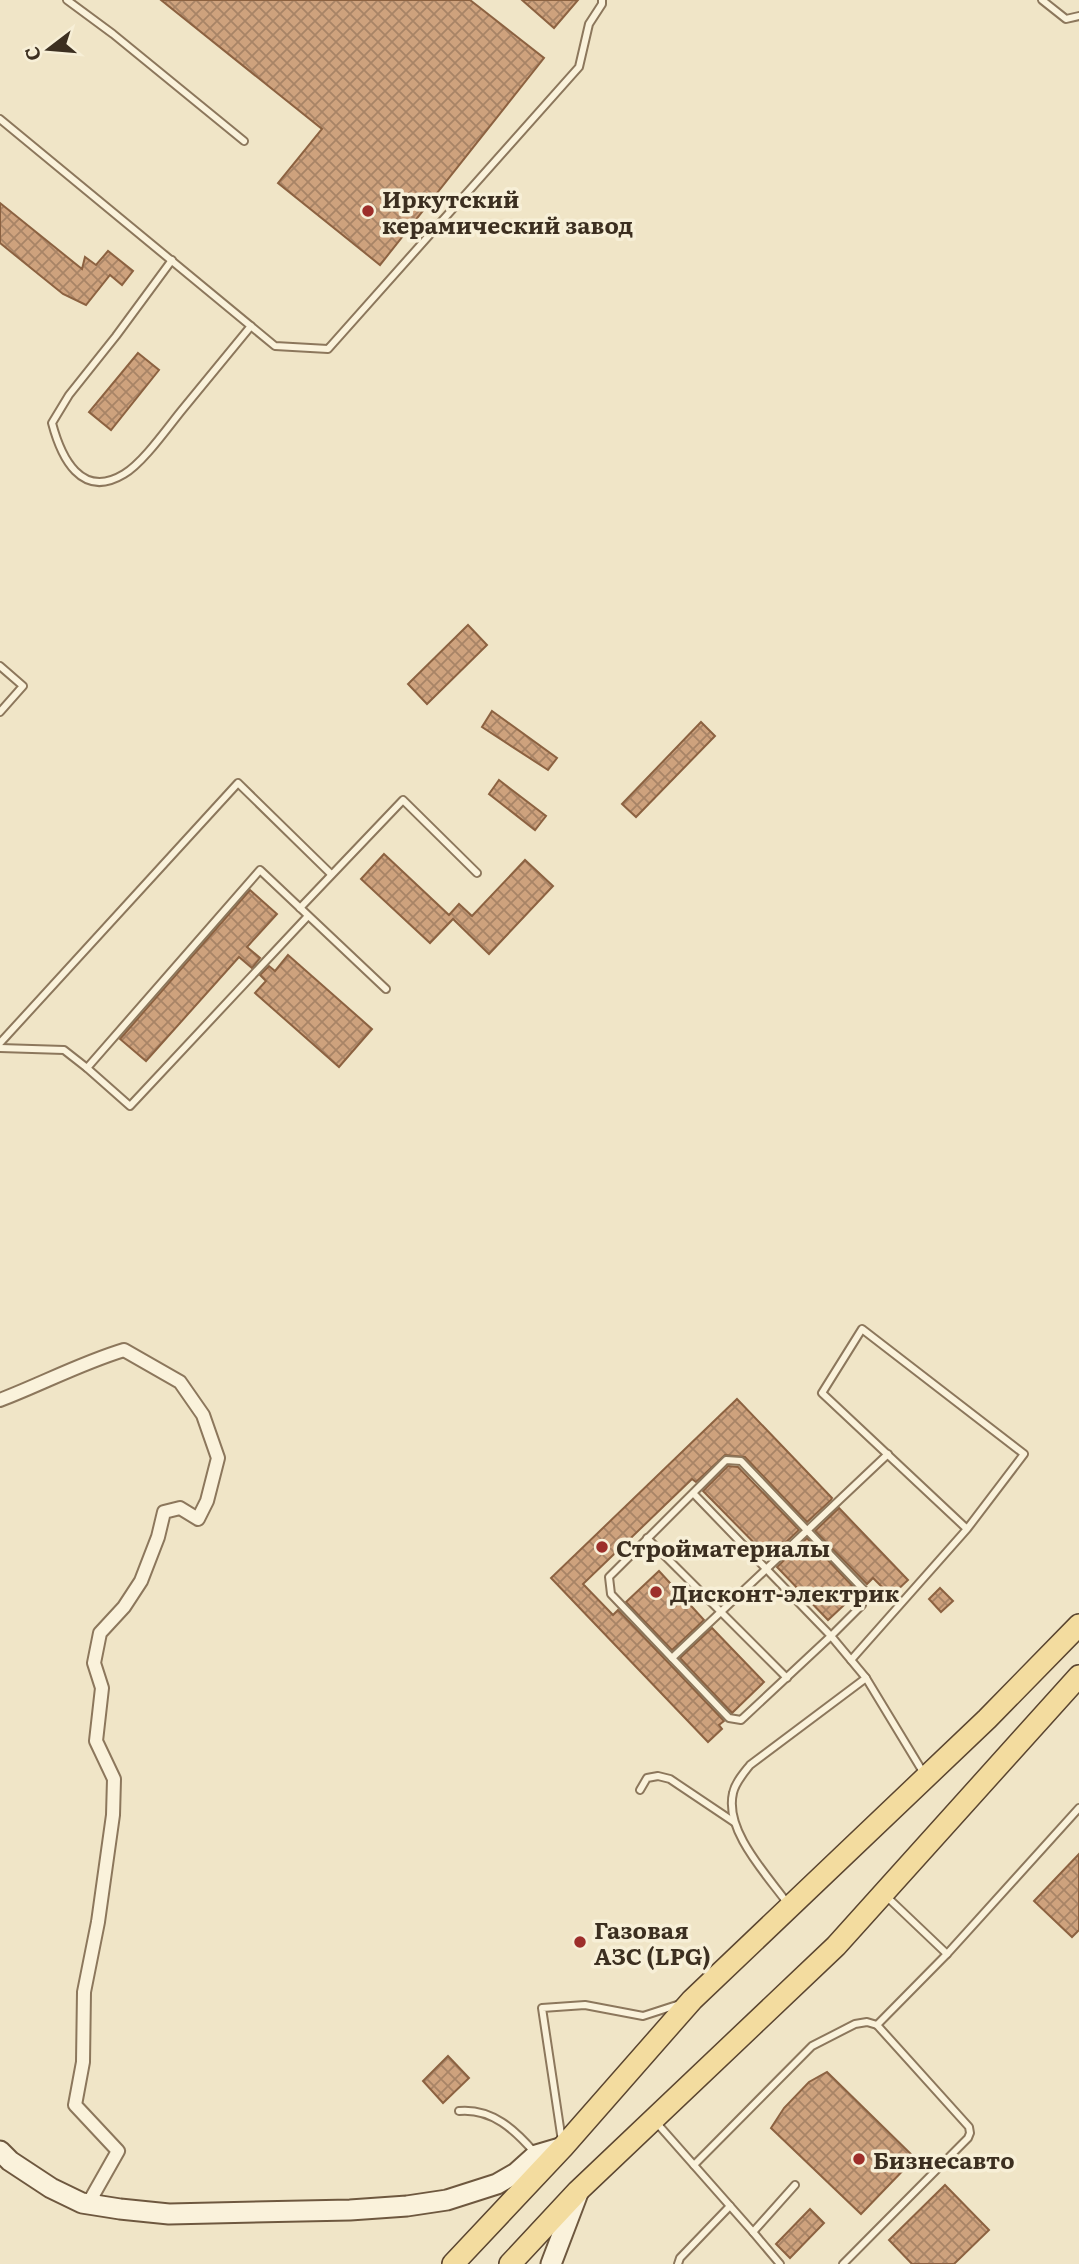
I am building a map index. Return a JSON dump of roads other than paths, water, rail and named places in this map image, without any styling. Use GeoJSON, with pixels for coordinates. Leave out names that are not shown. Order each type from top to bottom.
{"type":"FeatureCollection","features":[{"type":"Feature","properties":{"kind":"main road"},"geometry":{"type":"LineString","coordinates":[[453,2264],[563,2147],[692,2000],[926,1777],[1079,1625]]}},
{"type":"Feature","properties":{"kind":"main road"},"geometry":{"type":"LineString","coordinates":[[510,2264],[578,2192],[836,1946],[1079,1676]]}},
{"type":"Feature","properties":{"kind":"street"},"geometry":{"type":"LineString","coordinates":[[0,1400],[92,1360],[124,1350],[180,1382],[203,1415],[218,1458],[198,1519],[180,1508],[164,1512],[158,1537],[141,1581],[124,1607],[100,1633],[94,1663],[102,1688],[96,1741],[114,1779],[113,1815],[98,1922],[84,1992],[83,2062],[75,2105],[118,2151],[89,2204]]}},
{"type":"Feature","properties":{"kind":"street"},"geometry":{"type":"LineString","coordinates":[[0,2151],[10,2161],[51,2188],[82,2203],[169,2214],[350,2210],[447,2200],[497,2184],[516,2173],[536,2155],[563,2147]]}},
{"type":"Feature","properties":{"kind":"street"},"geometry":{"type":"LineString","coordinates":[[551,2264],[578,2192]]}},
{"type":"Feature","properties":{"kind":"lane"},"geometry":{"type":"LineString","coordinates":[[67,0],[244,141]]}},
{"type":"Feature","properties":{"kind":"lane"},"geometry":{"type":"LineString","coordinates":[[0,119],[275,346],[328,349],[579,68],[589,24],[602,0]]}},
{"type":"Feature","properties":{"kind":"lane"},"geometry":{"type":"LineString","coordinates":[[1042,0],[1066,19],[1079,16]]}},
{"type":"Feature","properties":{"kind":"lane"},"geometry":{"type":"LineString","coordinates":[[172,260],[69,395],[52,423],[58,446],[70,467],[85,479],[102,482],[125,474],[150,449],[251,326]]}},
{"type":"Feature","properties":{"kind":"lane"},"geometry":{"type":"LineString","coordinates":[[0,666],[23,686],[0,712]]}},
{"type":"Feature","properties":{"kind":"lane"},"geometry":{"type":"LineString","coordinates":[[0,1046],[238,783],[331,874]]}},
{"type":"Feature","properties":{"kind":"lane"},"geometry":{"type":"LineString","coordinates":[[300,908],[403,800],[477,873]]}},
{"type":"Feature","properties":{"kind":"lane"},"geometry":{"type":"LineString","coordinates":[[87,1068],[260,870],[386,989]]}},
{"type":"Feature","properties":{"kind":"lane"},"geometry":{"type":"LineString","coordinates":[[0,1046],[64,1050],[130,1106],[308,916]]}},
{"type":"Feature","properties":{"kind":"lane"},"geometry":{"type":"LineString","coordinates":[[850,1660],[967,1529],[1024,1454],[862,1329],[822,1393],[967,1529]]}},
{"type":"Feature","properties":{"kind":"lane"},"geometry":{"type":"LineString","coordinates":[[672,1658],[888,1454]]}},
{"type":"Feature","properties":{"kind":"lane"},"geometry":{"type":"LineString","coordinates":[[726,1460],[741,1461],[864,1591],[862,1605],[741,1720],[729,1718],[611,1594],[609,1577],[692,1493],[726,1460]]}},
{"type":"Feature","properties":{"kind":"lane"},"geometry":{"type":"LineString","coordinates":[[692,1493],[831,1636],[866,1678],[926,1777]]}},
{"type":"Feature","properties":{"kind":"lane"},"geometry":{"type":"LineString","coordinates":[[647,1538],[787,1678]]}},
{"type":"Feature","properties":{"kind":"lane"},"geometry":{"type":"LineString","coordinates":[[789,1906],[744,1843],[734,1822],[733,1793],[739,1779],[750,1765],[866,1678]]}},
{"type":"Feature","properties":{"kind":"lane"},"geometry":{"type":"LineString","coordinates":[[640,1790],[647,1777],[670,1779],[734,1822]]}},
{"type":"Feature","properties":{"kind":"lane"},"geometry":{"type":"LineString","coordinates":[[877,2025],[947,1954],[1079,1808]]}},
{"type":"Feature","properties":{"kind":"lane"},"geometry":{"type":"LineString","coordinates":[[883,1894],[947,1954]]}},
{"type":"Feature","properties":{"kind":"lane"},"geometry":{"type":"LineString","coordinates":[[563,2147],[542,2008],[585,2005],[643,2016],[692,2000]]}},
{"type":"Feature","properties":{"kind":"lane"},"geometry":{"type":"LineString","coordinates":[[694,2165],[812,2046],[855,2024],[867,2022],[877,2025],[969,2127],[970,2133],[843,2264]]}},
{"type":"Feature","properties":{"kind":"lane"},"geometry":{"type":"LineString","coordinates":[[459,2111],[472,2110],[499,2120],[517,2132],[536,2155]]}},
{"type":"Feature","properties":{"kind":"lane"},"geometry":{"type":"LineString","coordinates":[[654,2120],[780,2264]]}},
{"type":"Feature","properties":{"kind":"lane"},"geometry":{"type":"LineString","coordinates":[[753,2232],[795,2185]]}},
{"type":"Feature","properties":{"kind":"lane"},"geometry":{"type":"LineString","coordinates":[[678,2264],[680,2258],[730,2206]]}},
{"type":"Feature","properties":{"kind":"place","name":"Иркутский керамический завод"},"geometry":{"type":"Point","coordinates":[368,211]}},
{"type":"Feature","properties":{"kind":"place","name":"Стройматериалы"},"geometry":{"type":"Point","coordinates":[602,1547]}},
{"type":"Feature","properties":{"kind":"place","name":"Дисконт-электрик"},"geometry":{"type":"Point","coordinates":[656,1592]}},
{"type":"Feature","properties":{"kind":"place","name":"Газовая АЗС (LPG)"},"geometry":{"type":"Point","coordinates":[580,1942]}},
{"type":"Feature","properties":{"kind":"place","name":"Бизнесавто"},"geometry":{"type":"Point","coordinates":[859,2159]}}]}
